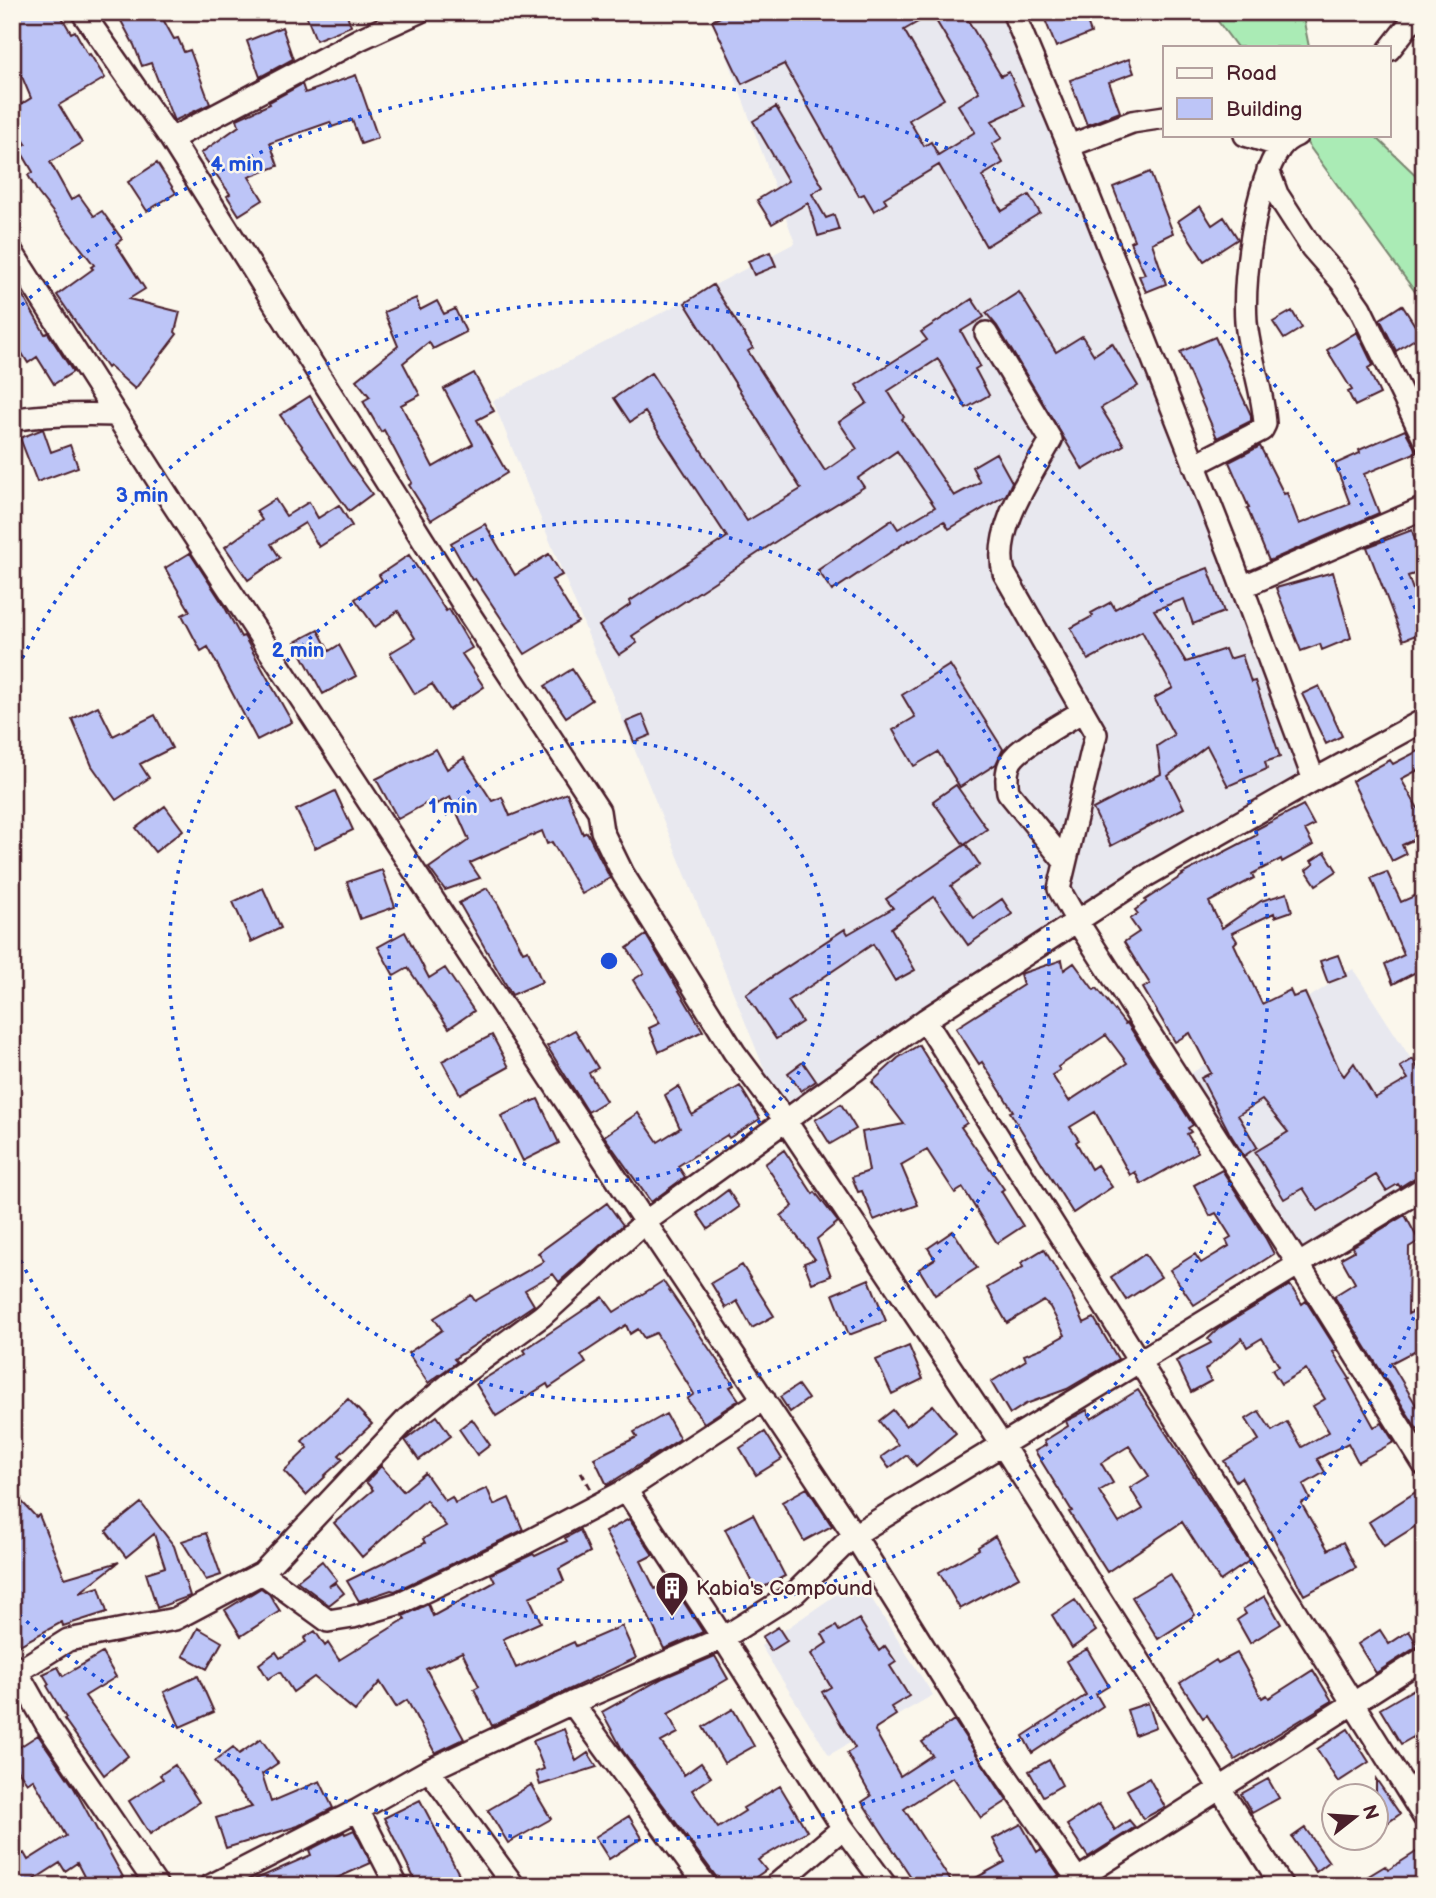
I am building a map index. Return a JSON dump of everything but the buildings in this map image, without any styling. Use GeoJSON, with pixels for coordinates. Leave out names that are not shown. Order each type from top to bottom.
{"type":"FeatureCollection","features":[{"type":"Feature","properties":{"kind":"street"},"geometry":{"type":"LineString","coordinates":[[82,12],[171,139],[470,615],[599,811],[602,831],[623,874],[734,1052],[785,1120],[1003,1446],[1282,1886]]}},
{"type":"Feature","properties":{"kind":"street"},"geometry":{"type":"LineString","coordinates":[[171,139],[360,39],[419,12]]}},
{"type":"Feature","properties":{"kind":"street"},"geometry":{"type":"LineString","coordinates":[[1013,12],[1069,146],[1242,587],[1314,780]]}},
{"type":"Feature","properties":{"kind":"street"},"geometry":{"type":"LineString","coordinates":[[1390,49],[1419,12]]}},
{"type":"Feature","properties":{"kind":"street"},"geometry":{"type":"LineString","coordinates":[[1069,146],[1132,122],[1163,117]]}},
{"type":"Feature","properties":{"kind":"street"},"geometry":{"type":"LineString","coordinates":[[1194,465],[1262,430],[1265,424],[1246,321],[1252,241],[1268,170],[1289,140],[1254,136]]}},
{"type":"Feature","properties":{"kind":"street"},"geometry":{"type":"LineString","coordinates":[[1268,170],[1278,194],[1312,248],[1360,308],[1424,439]]}},
{"type":"Feature","properties":{"kind":"street"},"geometry":{"type":"LineString","coordinates":[[12,252],[116,415],[853,1535],[1076,1884],[1424,1658]]}},
{"type":"Feature","properties":{"kind":"street"},"geometry":{"type":"LineString","coordinates":[[986,333],[1051,440],[1012,510],[1002,544],[1000,561],[1003,573],[1096,734],[1059,889],[1424,1465]]}},
{"type":"Feature","properties":{"kind":"street"},"geometry":{"type":"LineString","coordinates":[[12,420],[36,416],[116,415]]}},
{"type":"Feature","properties":{"kind":"street"},"geometry":{"type":"LineString","coordinates":[[1242,587],[1424,508]]}},
{"type":"Feature","properties":{"kind":"street"},"geometry":{"type":"LineString","coordinates":[[1065,862],[1009,792],[1006,783],[1008,768],[1014,756],[1083,711]]}},
{"type":"Feature","properties":{"kind":"street"},"geometry":{"type":"LineString","coordinates":[[157,1886],[14,1673],[68,1640],[175,1619],[262,1573],[408,1418],[453,1381],[542,1316],[645,1222],[925,1020],[1146,876],[1424,720]]}},
{"type":"Feature","properties":{"kind":"street"},"geometry":{"type":"LineString","coordinates":[[925,1020],[1424,1817]]}},
{"type":"Feature","properties":{"kind":"street"},"geometry":{"type":"LineString","coordinates":[[210,1886],[358,1810],[429,1770],[572,1703],[723,1638],[796,1592],[853,1535],[1424,1188]]}},
{"type":"Feature","properties":{"kind":"street"},"geometry":{"type":"LineString","coordinates":[[262,1573],[328,1621],[353,1618],[412,1597],[520,1546],[626,1490],[764,1399]]}},
{"type":"Feature","properties":{"kind":"street"},"geometry":{"type":"LineString","coordinates":[[626,1490],[843,1828],[886,1886]]}},
{"type":"Feature","properties":{"kind":"street"},"geometry":{"type":"LineString","coordinates":[[572,1703],[705,1886]]}},
{"type":"Feature","properties":{"kind":"street"},"geometry":{"type":"LineString","coordinates":[[429,1770],[514,1886]]}},
{"type":"Feature","properties":{"kind":"street"},"geometry":{"type":"LineString","coordinates":[[358,1810],[397,1886]]}},
{"type":"Feature","properties":{"kind":"street"},"geometry":{"type":"LineString","coordinates":[[775,1886],[843,1828]]}},
{"type":"Feature","properties":{"kind":"shaded area"},"geometry":{"type":"Polygon","coordinates":[[[711,12],[1012,12],[1314,780],[785,1120],[493,401],[795,243],[711,12]]]}},
{"type":"Feature","properties":{"kind":"shaded area"},"geometry":{"type":"Polygon","coordinates":[[[1353,969],[1424,1079],[1424,1188],[1299,1265],[1181,1080],[1353,969]]]}},
{"type":"Feature","properties":{"kind":"shaded area"},"geometry":{"type":"Polygon","coordinates":[[[859,1579],[933,1695],[829,1755],[761,1646],[859,1579]]]}},
{"type":"Feature","properties":{"kind":"green space"},"geometry":{"type":"Polygon","coordinates":[[[1211,12],[1302,12],[1309,46],[1236,46],[1211,12]]]}},
{"type":"Feature","properties":{"kind":"green space"},"geometry":{"type":"Polygon","coordinates":[[[1302,136],[1375,136],[1424,183],[1424,304],[1302,136]]]}},
{"type":"Feature","properties":{"kind":"place","name":"Kabia's Compound"},"geometry":{"type":"Point","coordinates":[672,1618]}}]}
